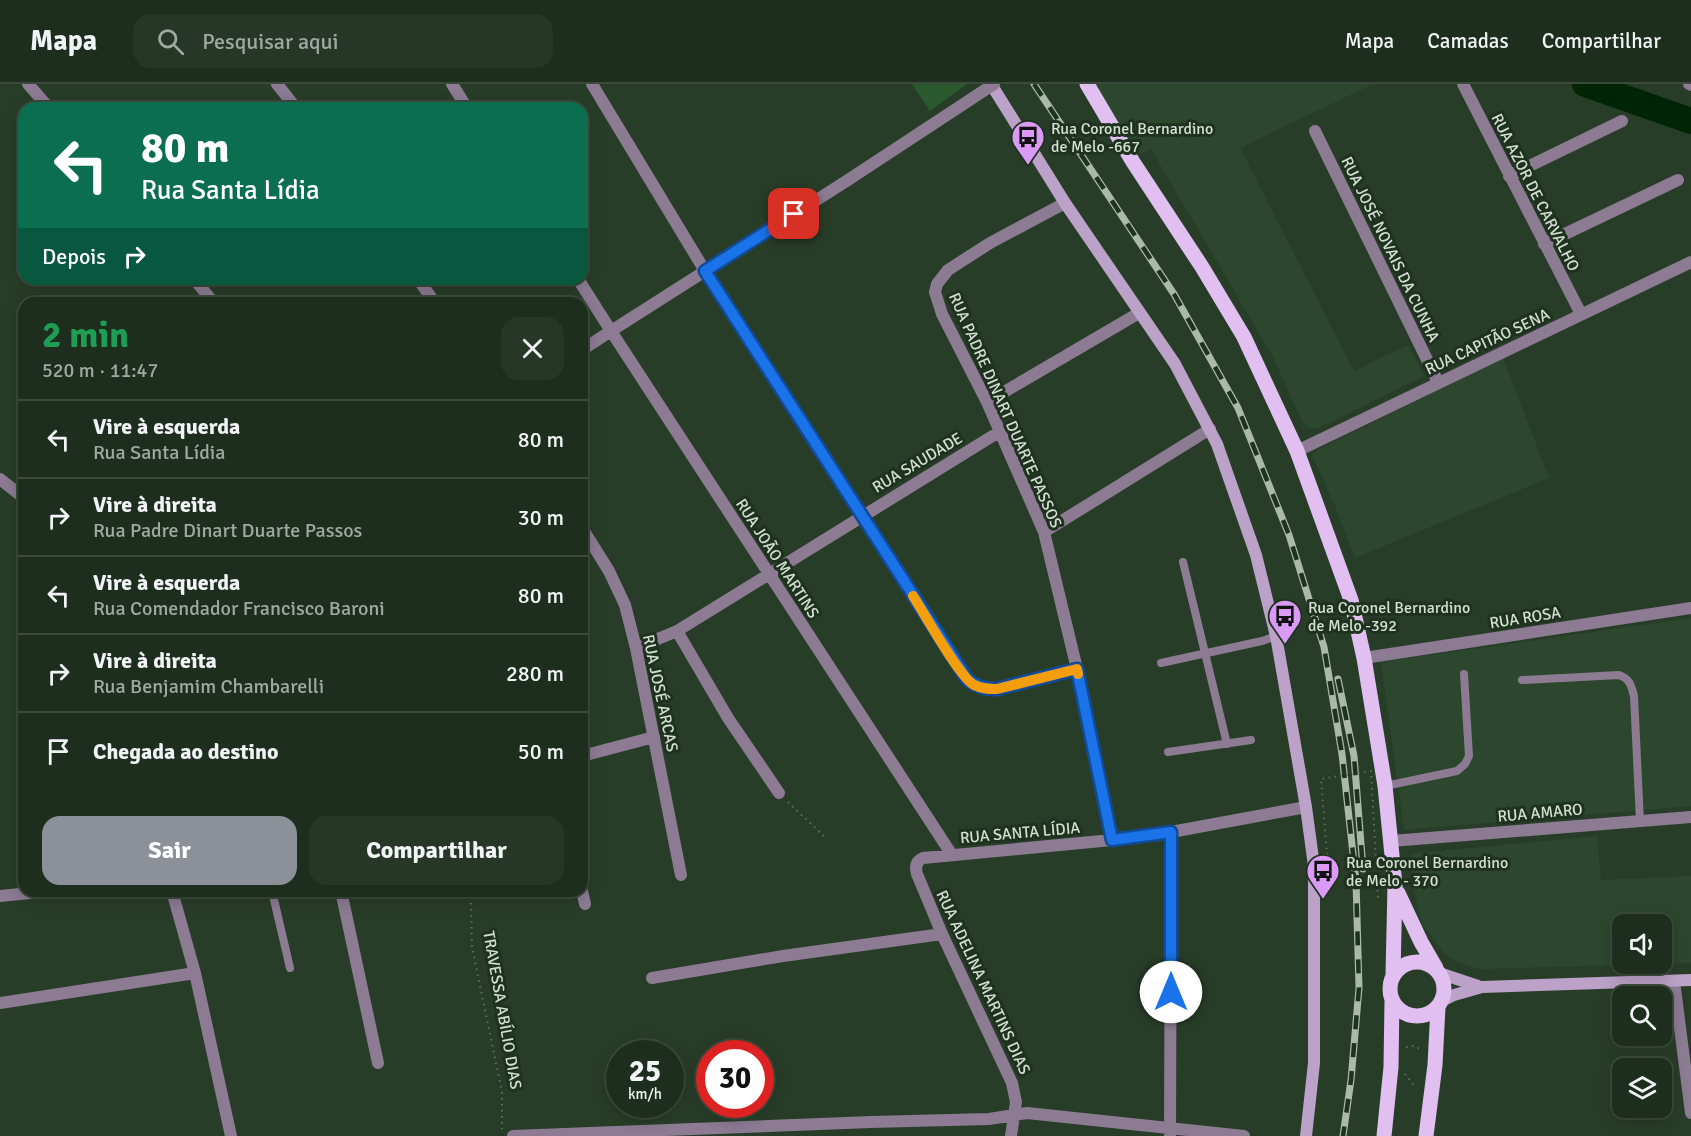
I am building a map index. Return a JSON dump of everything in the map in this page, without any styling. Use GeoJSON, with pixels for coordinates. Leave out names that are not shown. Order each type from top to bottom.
{"type":"FeatureCollection","features":[{"type":"Feature","properties":{"kind":"main road"},"geometry":{"type":"LineString","coordinates":[[993,84],[1065,203],[1174,364],[1210,429],[1256,555],[1275,636],[1306,807],[1314,866],[1314,1063],[1306,1136]]}},
{"type":"Feature","properties":{"kind":"main road"},"geometry":{"type":"LineString","coordinates":[[1086,84],[1244,337],[1297,451],[1351,600],[1364,658],[1385,786],[1395,885],[1393,975],[1390,987],[1392,1000],[1391,1067],[1384,1136]]}},
{"type":"Feature","properties":{"kind":"main road"},"geometry":{"type":"LineString","coordinates":[[1395,885],[1444,986],[1440,1004],[1426,1136]]}},
{"type":"Feature","properties":{"kind":"main road"},"geometry":{"type":"LineString","coordinates":[[1393,975],[1402,966],[1413,962],[1425,963],[1438,971],[1482,987]]}},
{"type":"Feature","properties":{"kind":"main road"},"geometry":{"type":"LineString","coordinates":[[1392,1000],[1401,1011],[1414,1016],[1427,1014],[1462,992],[1482,987],[1691,980]]}},
{"type":"Feature","properties":{"kind":"street"},"geometry":{"type":"LineString","coordinates":[[28,84],[44,102]]}},
{"type":"Feature","properties":{"kind":"street"},"geometry":{"type":"LineString","coordinates":[[277,84],[291,102]]}},
{"type":"Feature","properties":{"kind":"street"},"geometry":{"type":"LineString","coordinates":[[452,84],[463,102]]}},
{"type":"Feature","properties":{"kind":"street"},"geometry":{"type":"LineString","coordinates":[[592,84],[705,271],[959,669],[973,685],[985,689],[997,689],[1077,669]]}},
{"type":"Feature","properties":{"kind":"street"},"geometry":{"type":"LineString","coordinates":[[588,346],[848,180],[993,84]]}},
{"type":"Feature","properties":{"kind":"street","name":"RUA AZOR DE CARVALHO"},"geometry":{"type":"LineString","coordinates":[[1463,84],[1581,314]]}},
{"type":"Feature","properties":{"kind":"street"},"geometry":{"type":"LineString","coordinates":[[1509,177],[1622,121]]}},
{"type":"Feature","properties":{"kind":"street","name":"RUA JOSÉ NOVAIS DA CUNHA"},"geometry":{"type":"LineString","coordinates":[[1315,131],[1438,382]]}},
{"type":"Feature","properties":{"kind":"street"},"geometry":{"type":"LineString","coordinates":[[1544,244],[1678,180]]}},
{"type":"Feature","properties":{"kind":"street","name":"RUA PADRE DINART DUARTE PASSOS"},"geometry":{"type":"LineString","coordinates":[[1065,203],[948,270],[937,284],[936,292],[942,314],[987,402],[1044,532],[1077,669],[1112,840]]}},
{"type":"Feature","properties":{"kind":"street","name":"RUA CAPITÃO SENA"},"geometry":{"type":"LineString","coordinates":[[1297,451],[1691,262]]}},
{"type":"Feature","properties":{"kind":"street"},"geometry":{"type":"LineString","coordinates":[[199,285],[209,297]]}},
{"type":"Feature","properties":{"kind":"street","name":"RUA JOÃO MARTINS"},"geometry":{"type":"LineString","coordinates":[[582,285],[952,855]]}},
{"type":"Feature","properties":{"kind":"street"},"geometry":{"type":"LineString","coordinates":[[987,402],[1139,313]]}},
{"type":"Feature","properties":{"kind":"street"},"geometry":{"type":"LineString","coordinates":[[1044,532],[1210,429]]}},
{"type":"Feature","properties":{"kind":"street","name":"RUA SAUDADE"},"geometry":{"type":"LineString","coordinates":[[636,648],[676,632],[999,432]]}},
{"type":"Feature","properties":{"kind":"street"},"geometry":{"type":"LineString","coordinates":[[0,479],[18,491]]}},
{"type":"Feature","properties":{"kind":"street","name":"RUA JOSÉ ARCAS"},"geometry":{"type":"LineString","coordinates":[[588,538],[609,572],[625,605],[636,648],[681,875]]}},
{"type":"Feature","properties":{"kind":"street","name":"RUA ROSA"},"geometry":{"type":"LineString","coordinates":[[1364,658],[1691,608]]}},
{"type":"Feature","properties":{"kind":"street"},"geometry":{"type":"LineString","coordinates":[[676,632],[728,718],[779,793]]}},
{"type":"Feature","properties":{"kind":"street"},"geometry":{"type":"LineString","coordinates":[[588,754],[654,737]]}},
{"type":"Feature","properties":{"kind":"street","name":"RUA SANTA LÍDIA"},"geometry":{"type":"LineString","coordinates":[[916,864],[923,858],[1112,840],[1171,832],[1306,807]]}},
{"type":"Feature","properties":{"kind":"street","name":"RUA AMARO"},"geometry":{"type":"LineString","coordinates":[[1391,841],[1691,817]]}},
{"type":"Feature","properties":{"kind":"street"},"geometry":{"type":"LineString","coordinates":[[1170,1132],[1171,832]]}},
{"type":"Feature","properties":{"kind":"street","name":"RUA ADELINA MARTINS DIAS"},"geometry":{"type":"LineString","coordinates":[[916,864],[917,874],[942,934],[1012,1083],[1015,1092],[1015,1116],[1011,1136]]}},
{"type":"Feature","properties":{"kind":"street"},"geometry":{"type":"LineString","coordinates":[[0,896],[18,894]]}},
{"type":"Feature","properties":{"kind":"street"},"geometry":{"type":"LineString","coordinates":[[174,897],[195,973],[231,1136]]}},
{"type":"Feature","properties":{"kind":"street"},"geometry":{"type":"LineString","coordinates":[[342,897],[378,1063]]}},
{"type":"Feature","properties":{"kind":"street"},"geometry":{"type":"LineString","coordinates":[[583,897],[585,904]]}},
{"type":"Feature","properties":{"kind":"street"},"geometry":{"type":"LineString","coordinates":[[652,978],[783,956],[942,934]]}},
{"type":"Feature","properties":{"kind":"street"},"geometry":{"type":"LineString","coordinates":[[0,1003],[195,973]]}},
{"type":"Feature","properties":{"kind":"street"},"geometry":{"type":"LineString","coordinates":[[1674,981],[1691,1113]]}},
{"type":"Feature","properties":{"kind":"street"},"geometry":{"type":"LineString","coordinates":[[513,1136],[989,1119],[1039,1114],[1170,1132],[1244,1136]]}},
{"type":"Feature","properties":{"kind":"lane"},"geometry":{"type":"LineString","coordinates":[[1183,562],[1227,744]]}},
{"type":"Feature","properties":{"kind":"lane"},"geometry":{"type":"LineString","coordinates":[[1161,663],[1262,641],[1275,636]]}},
{"type":"Feature","properties":{"kind":"lane"},"geometry":{"type":"LineString","coordinates":[[1385,786],[1456,771],[1465,764],[1469,756],[1464,674]]}},
{"type":"Feature","properties":{"kind":"lane"},"geometry":{"type":"LineString","coordinates":[[1522,680],[1619,675],[1626,678],[1631,684],[1634,696],[1640,821]]}},
{"type":"Feature","properties":{"kind":"lane"},"geometry":{"type":"LineString","coordinates":[[1168,752],[1251,740]]}},
{"type":"Feature","properties":{"kind":"lane"},"geometry":{"type":"LineString","coordinates":[[273,897],[290,968]]}},
{"type":"Feature","properties":{"kind":"path"},"geometry":{"type":"LineString","coordinates":[[1328,867],[1321,779],[1371,771],[1378,898]]}},
{"type":"Feature","properties":{"kind":"path"},"geometry":{"type":"LineString","coordinates":[[779,793],[826,838]]}},
{"type":"Feature","properties":{"kind":"path","name":"TRAVESSA ABÍLIO DIAS"},"geometry":{"type":"LineString","coordinates":[[472,897],[472,947],[502,1092],[501,1136]]}},
{"type":"Feature","properties":{"kind":"path"},"geometry":{"type":"LineString","coordinates":[[1401,1053],[1406,1047],[1413,1046],[1420,1049]]}},
{"type":"Feature","properties":{"kind":"path"},"geometry":{"type":"LineString","coordinates":[[1401,1066],[1418,1090],[1421,1080]]}},
{"type":"Feature","properties":{"kind":"shaded area"},"geometry":{"type":"Polygon","coordinates":[[[912,84],[967,84],[930,111],[912,84]]]}},
{"type":"Feature","properties":{"kind":"shaded area"},"geometry":{"type":"Polygon","coordinates":[[[1090,84],[1373,84],[1240,148],[1354,371],[1408,345],[1424,376],[1317,429],[1309,428],[1303,423],[1273,357],[1151,149],[1137,155],[1090,84]]]}},
{"type":"Feature","properties":{"kind":"shaded area"},"geometry":{"type":"Polygon","coordinates":[[[1503,358],[1549,478],[1355,558],[1312,455],[1317,450],[1503,358]]]}},
{"type":"Feature","properties":{"kind":"shaded area"},"geometry":{"type":"Polygon","coordinates":[[[1691,618],[1691,806],[1404,830],[1381,662],[1691,618]]]}},
{"type":"Feature","properties":{"kind":"shaded area"},"geometry":{"type":"Polygon","coordinates":[[[1597,836],[1601,880],[1691,876],[1691,963],[1672,964],[1672,914],[1612,914],[1612,965],[1478,969],[1456,961],[1444,953],[1422,924],[1410,854],[1597,836]]]}},
{"type":"Feature","properties":{"kind":"waterway"},"geometry":{"type":"LineString","coordinates":[[1585,84],[1691,121]]}},
{"type":"Feature","properties":{"kind":"railway"},"geometry":{"type":"LineString","coordinates":[[1034,84],[1174,294],[1238,408],[1289,535],[1324,647],[1342,754],[1356,881],[1359,988],[1351,1080],[1343,1136]]}},
{"type":"Feature","properties":{"kind":"railway"},"geometry":{"type":"LineString","coordinates":[[1338,679],[1354,756],[1363,869]]}},
{"type":"Feature","properties":{"kind":"slow traffic"},"geometry":{"type":"LineString","coordinates":[[913,596],[959,669],[973,685],[985,689],[997,689],[1077,669],[1078,674]]}},
{"type":"Feature","properties":{"kind":"place","name":"Rua Coronel Bernardino de Melo -667"},"geometry":{"type":"Point","coordinates":[1028,166]}},
{"type":"Feature","properties":{"kind":"place","name":"Rua Coronel Bernardino de Melo -392"},"geometry":{"type":"Point","coordinates":[1285,645]}},
{"type":"Feature","properties":{"kind":"place","name":"Rua Coronel Bernardino de Melo - 370"},"geometry":{"type":"Point","coordinates":[1323,900]}},
{"type":"Feature","properties":{"kind":"route"},"geometry":{"type":"LineString","coordinates":[[794,214],[705,271],[967,679],[973,685],[985,689],[997,689],[1077,669],[1112,840],[1171,832],[1171,992]]}}]}
